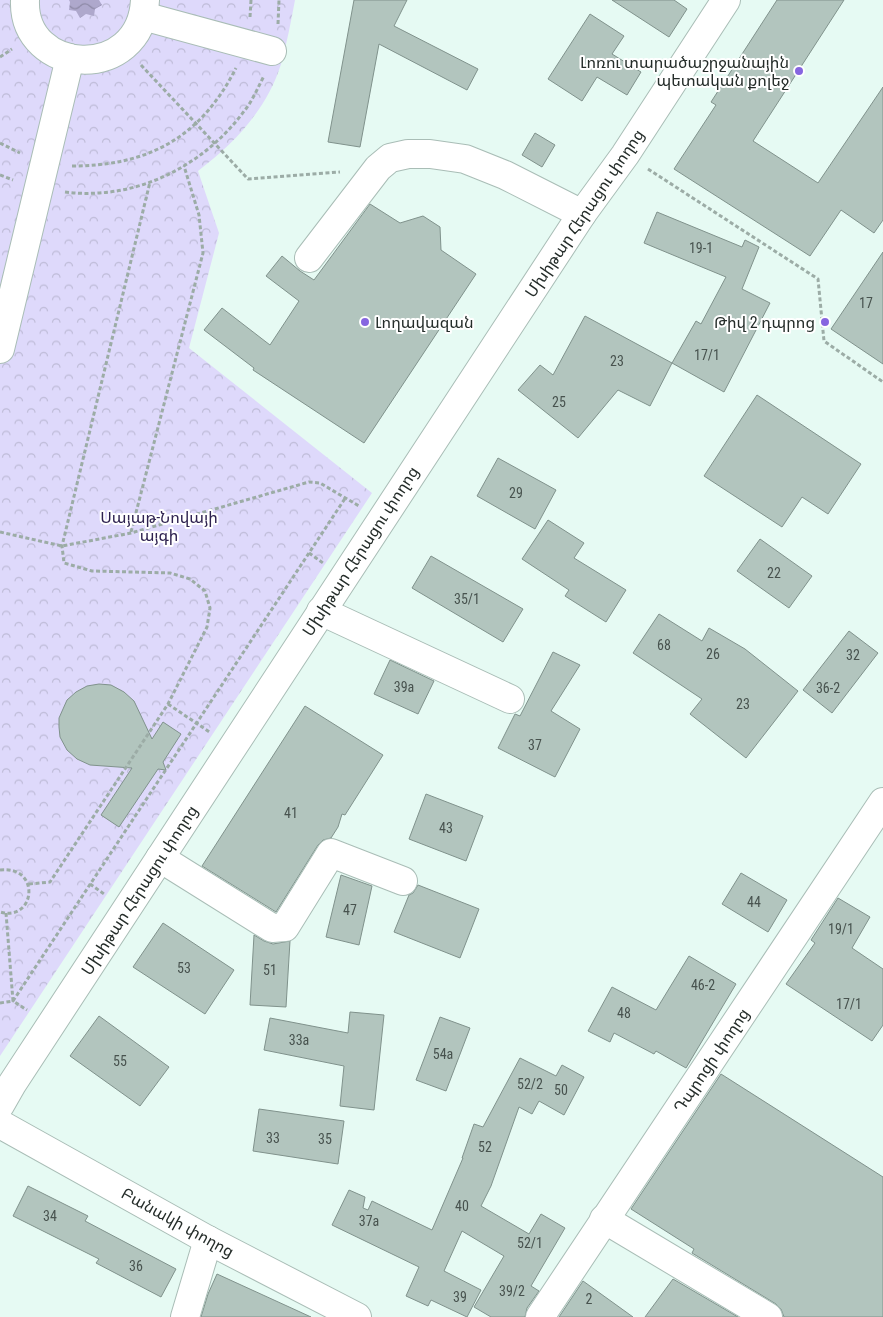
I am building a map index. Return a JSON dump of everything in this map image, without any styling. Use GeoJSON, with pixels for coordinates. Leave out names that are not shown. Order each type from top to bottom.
{"type":"FeatureCollection","features":[{"type":"Feature","properties":{"kind":"street"},"geometry":{"type":"LineString","coordinates":[[25,0],[25,9],[31,28],[40,41],[53,52],[70,58],[85,61],[101,58],[116,52],[124,46],[139,28],[144,8],[245,44],[272,51]]}},
{"type":"Feature","properties":{"kind":"street","name":"Մխիթար Հերացու փողոց"},"geometry":{"type":"LineString","coordinates":[[0,1105],[17,1075],[321,611],[582,214],[625,154],[726,0]]}},
{"type":"Feature","properties":{"kind":"street"},"geometry":{"type":"LineString","coordinates":[[0,349],[70,58]]}},
{"type":"Feature","properties":{"kind":"street"},"geometry":{"type":"LineString","coordinates":[[309,258],[378,168],[390,158],[408,154],[430,154],[465,159],[505,175],[582,214]]}},
{"type":"Feature","properties":{"kind":"street"},"geometry":{"type":"LineString","coordinates":[[321,611],[510,699]]}},
{"type":"Feature","properties":{"kind":"street","name":"Դպրոցի փողոց"},"geometry":{"type":"LineString","coordinates":[[540,1317],[883,802]]}},
{"type":"Feature","properties":{"kind":"street"},"geometry":{"type":"LineString","coordinates":[[160,858],[272,928],[285,927],[331,853],[403,881]]}},
{"type":"Feature","properties":{"kind":"street","name":"Բանակի փողոց"},"geometry":{"type":"LineString","coordinates":[[0,1124],[208,1240],[357,1317]]}},
{"type":"Feature","properties":{"kind":"street"},"geometry":{"type":"LineString","coordinates":[[604,1219],[768,1317]]}},
{"type":"Feature","properties":{"kind":"street"},"geometry":{"type":"LineString","coordinates":[[185,1317],[208,1240]]}},
{"type":"Feature","properties":{"kind":"path"},"geometry":{"type":"LineString","coordinates":[[0,143],[19,153],[45,162],[70,166],[96,166],[122,162],[147,154],[170,143],[210,110],[226,89],[238,66],[245,44],[251,16],[251,0]]}},
{"type":"Feature","properties":{"kind":"path"},"geometry":{"type":"LineString","coordinates":[[0,175],[21,184],[39,188],[76,194],[107,193],[137,187],[184,166],[222,138],[246,108],[264,75],[276,38],[279,0]]}},
{"type":"Feature","properties":{"kind":"path"},"geometry":{"type":"LineString","coordinates":[[124,46],[248,179],[378,168]]}},
{"type":"Feature","properties":{"kind":"path"},"geometry":{"type":"LineString","coordinates":[[625,154],[818,279],[824,341],[883,382]]}},
{"type":"Feature","properties":{"kind":"path"},"geometry":{"type":"LineString","coordinates":[[130,533],[202,253],[200,215],[184,166]]}},
{"type":"Feature","properties":{"kind":"path"},"geometry":{"type":"LineString","coordinates":[[28,884],[50,882],[168,704],[207,627],[210,608],[205,591],[190,579],[170,574],[92,571],[64,563],[62,546],[150,182]]}},
{"type":"Feature","properties":{"kind":"path"},"geometry":{"type":"LineString","coordinates":[[0,532],[62,546],[130,533],[309,482],[320,483],[362,508]]}},
{"type":"Feature","properties":{"kind":"path"},"geometry":{"type":"LineString","coordinates":[[0,1004],[13,1000],[346,497]]}},
{"type":"Feature","properties":{"kind":"path"},"geometry":{"type":"LineString","coordinates":[[168,704],[217,737]]}},
{"type":"Feature","properties":{"kind":"path"},"geometry":{"type":"LineString","coordinates":[[0,870],[9,869],[24,877],[30,893],[28,901],[22,908],[15,912],[0,912]]}},
{"type":"Feature","properties":{"kind":"path"},"geometry":{"type":"LineString","coordinates":[[6,913],[13,1000]]}},
{"type":"Feature","properties":{"kind":"path"},"geometry":{"type":"LineString","coordinates":[[13,1000],[29,1011]]}},
{"type":"Feature","properties":{"kind":"green space","name":"Սայաթ-Նովայի այգի"},"geometry":{"type":"Polygon","coordinates":[[[0,0],[295,0],[281,64],[267,96],[237,137],[198,171],[219,233],[189,348],[372,493],[0,1056],[0,0]]]}},
{"type":"Feature","properties":{"kind":"water"},"geometry":{"type":"Polygon","coordinates":[[[69,0],[99,0],[102,5],[95,9],[94,16],[86,14],[80,18],[76,11],[69,10],[69,0]]]}},
{"type":"Feature","properties":{"kind":"building"},"geometry":{"type":"Polygon","coordinates":[[[354,0],[407,0],[394,26],[478,69],[467,90],[379,44],[360,147],[328,142],[354,0]]]}},
{"type":"Feature","properties":{"kind":"building"},"geometry":{"type":"Polygon","coordinates":[[[612,0],[674,0],[687,9],[669,37],[612,0]]]}},
{"type":"Feature","properties":{"kind":"building"},"geometry":{"type":"Polygon","coordinates":[[[777,0],[844,0],[753,141],[818,183],[883,87],[883,220],[874,233],[841,210],[810,256],[674,169],[716,105],[711,102],[777,0]]]}},
{"type":"Feature","properties":{"kind":"building"},"geometry":{"type":"Polygon","coordinates":[[[590,14],[624,36],[612,54],[641,72],[627,95],[597,77],[582,101],[548,79],[590,14]]]}},
{"type":"Feature","properties":{"kind":"building"},"geometry":{"type":"Polygon","coordinates":[[[535,133],[555,145],[542,167],[522,155],[535,133]]]}},
{"type":"Feature","properties":{"kind":"building","name":"Լողավազան"},"geometry":{"type":"Polygon","coordinates":[[[370,204],[400,223],[423,216],[440,227],[441,250],[476,274],[364,443],[253,370],[254,368],[204,330],[222,308],[270,345],[299,301],[266,276],[282,256],[314,280],[370,204]]]}},
{"type":"Feature","properties":{"kind":"building"},"geometry":{"type":"Polygon","coordinates":[[[657,212],[742,247],[745,240],[759,247],[742,289],[770,303],[724,392],[672,363],[696,321],[701,324],[726,277],[644,243],[657,212]]]}},
{"type":"Feature","properties":{"kind":"building"},"geometry":{"type":"Polygon","coordinates":[[[883,252],[883,364],[831,329],[883,252]]]}},
{"type":"Feature","properties":{"kind":"building"},"geometry":{"type":"Polygon","coordinates":[[[585,316],[672,363],[650,406],[618,390],[578,438],[518,390],[540,365],[553,375],[585,316]]]}},
{"type":"Feature","properties":{"kind":"building"},"geometry":{"type":"Polygon","coordinates":[[[757,395],[861,464],[828,514],[802,497],[782,527],[704,476],[757,395]]]}},
{"type":"Feature","properties":{"kind":"building"},"geometry":{"type":"Polygon","coordinates":[[[498,458],[556,490],[535,529],[477,496],[498,458]]]}},
{"type":"Feature","properties":{"kind":"building"},"geometry":{"type":"Polygon","coordinates":[[[548,520],[584,543],[574,558],[626,590],[606,622],[565,596],[569,590],[522,559],[548,520]]]}},
{"type":"Feature","properties":{"kind":"building"},"geometry":{"type":"Polygon","coordinates":[[[760,539],[812,576],[789,608],[737,571],[760,539]]]}},
{"type":"Feature","properties":{"kind":"building"},"geometry":{"type":"Polygon","coordinates":[[[431,556],[523,609],[503,642],[412,588],[431,556]]]}},
{"type":"Feature","properties":{"kind":"building"},"geometry":{"type":"Polygon","coordinates":[[[659,614],[702,641],[709,628],[745,649],[798,691],[746,758],[690,714],[702,699],[633,653],[659,614]]]}},
{"type":"Feature","properties":{"kind":"building"},"geometry":{"type":"Polygon","coordinates":[[[849,631],[878,653],[832,713],[803,690],[849,631]]]}},
{"type":"Feature","properties":{"kind":"building"},"geometry":{"type":"Polygon","coordinates":[[[553,652],[580,665],[551,711],[580,729],[555,777],[498,748],[515,714],[520,716],[553,652]]]}},
{"type":"Feature","properties":{"kind":"building"},"geometry":{"type":"Polygon","coordinates":[[[390,660],[434,681],[418,714],[374,694],[390,660]]]}},
{"type":"Feature","properties":{"kind":"building"},"geometry":{"type":"Polygon","coordinates":[[[111,685],[124,692],[134,701],[152,739],[163,722],[181,734],[163,762],[166,770],[158,769],[119,827],[101,815],[132,768],[90,765],[77,759],[67,750],[60,737],[59,718],[67,700],[87,686],[111,685]]]}},
{"type":"Feature","properties":{"kind":"building"},"geometry":{"type":"Polygon","coordinates":[[[305,706],[383,755],[345,815],[342,814],[338,827],[331,838],[323,840],[318,845],[276,912],[202,866],[305,706]]]}},
{"type":"Feature","properties":{"kind":"building"},"geometry":{"type":"Polygon","coordinates":[[[426,794],[483,816],[466,861],[409,839],[426,794]]]}},
{"type":"Feature","properties":{"kind":"building"},"geometry":{"type":"Polygon","coordinates":[[[741,873],[787,900],[768,932],[722,904],[741,873]]]}},
{"type":"Feature","properties":{"kind":"building"},"geometry":{"type":"Polygon","coordinates":[[[341,875],[372,886],[359,945],[326,937],[341,875]]]}},
{"type":"Feature","properties":{"kind":"building"},"geometry":{"type":"Polygon","coordinates":[[[418,885],[479,909],[460,958],[394,932],[409,895],[413,893],[418,885]]]}},
{"type":"Feature","properties":{"kind":"building"},"geometry":{"type":"Polygon","coordinates":[[[838,898],[870,917],[852,948],[883,969],[883,1025],[872,1041],[786,984],[815,943],[811,940],[838,898]]]}},
{"type":"Feature","properties":{"kind":"building"},"geometry":{"type":"Polygon","coordinates":[[[163,923],[234,970],[205,1014],[133,967],[163,923]]]}},
{"type":"Feature","properties":{"kind":"building"},"geometry":{"type":"Polygon","coordinates":[[[254,935],[273,944],[290,941],[286,1007],[250,1005],[254,935]]]}},
{"type":"Feature","properties":{"kind":"building"},"geometry":{"type":"Polygon","coordinates":[[[689,956],[736,984],[686,1068],[656,1051],[654,1054],[614,1033],[610,1042],[588,1031],[612,987],[656,1010],[689,956]]]}},
{"type":"Feature","properties":{"kind":"building"},"geometry":{"type":"Polygon","coordinates":[[[350,1012],[384,1015],[374,1110],[340,1106],[344,1066],[264,1050],[270,1018],[348,1033],[350,1012]]]}},
{"type":"Feature","properties":{"kind":"building"},"geometry":{"type":"Polygon","coordinates":[[[99,1016],[169,1067],[140,1106],[70,1056],[99,1016]]]}},
{"type":"Feature","properties":{"kind":"building"},"geometry":{"type":"Polygon","coordinates":[[[440,1017],[470,1028],[446,1091],[416,1080],[440,1017]]]}},
{"type":"Feature","properties":{"kind":"building"},"geometry":{"type":"Polygon","coordinates":[[[520,1058],[556,1076],[562,1065],[584,1077],[564,1115],[539,1101],[532,1114],[519,1107],[491,1186],[481,1206],[529,1234],[541,1214],[565,1228],[531,1286],[539,1291],[527,1308],[525,1317],[491,1317],[474,1307],[504,1256],[462,1231],[444,1271],[481,1290],[467,1317],[431,1300],[428,1306],[406,1296],[419,1267],[332,1225],[349,1190],[365,1197],[363,1208],[368,1210],[372,1201],[432,1230],[463,1158],[474,1124],[483,1127],[520,1058]]]}},
{"type":"Feature","properties":{"kind":"building"},"geometry":{"type":"Polygon","coordinates":[[[721,1074],[883,1177],[883,1317],[784,1317],[781,1309],[776,1304],[692,1253],[694,1249],[631,1209],[721,1074]]]}},
{"type":"Feature","properties":{"kind":"building"},"geometry":{"type":"Polygon","coordinates":[[[259,1109],[344,1121],[338,1164],[253,1151],[259,1109]]]}},
{"type":"Feature","properties":{"kind":"building"},"geometry":{"type":"Polygon","coordinates":[[[28,1186],[88,1216],[85,1221],[176,1269],[161,1297],[96,1263],[99,1259],[13,1216],[28,1186]]]}},
{"type":"Feature","properties":{"kind":"building"},"geometry":{"type":"Polygon","coordinates":[[[217,1274],[311,1317],[201,1317],[217,1274]]]}},
{"type":"Feature","properties":{"kind":"building"},"geometry":{"type":"Polygon","coordinates":[[[673,1279],[738,1317],[645,1317],[673,1279]]]}},
{"type":"Feature","properties":{"kind":"building"},"geometry":{"type":"Polygon","coordinates":[[[583,1281],[633,1317],[559,1317],[583,1281]]]}},
{"type":"Feature","properties":{"kind":"place","name":"Լոռու տարածաշրջանային պետական քոլեջ"},"geometry":{"type":"Point","coordinates":[799,71]}},
{"type":"Feature","properties":{"kind":"place","name":"Լողավազան"},"geometry":{"type":"Point","coordinates":[365,322]}},
{"type":"Feature","properties":{"kind":"place","name":"Թիվ 2 դպրոց"},"geometry":{"type":"Point","coordinates":[825,322]}}]}
